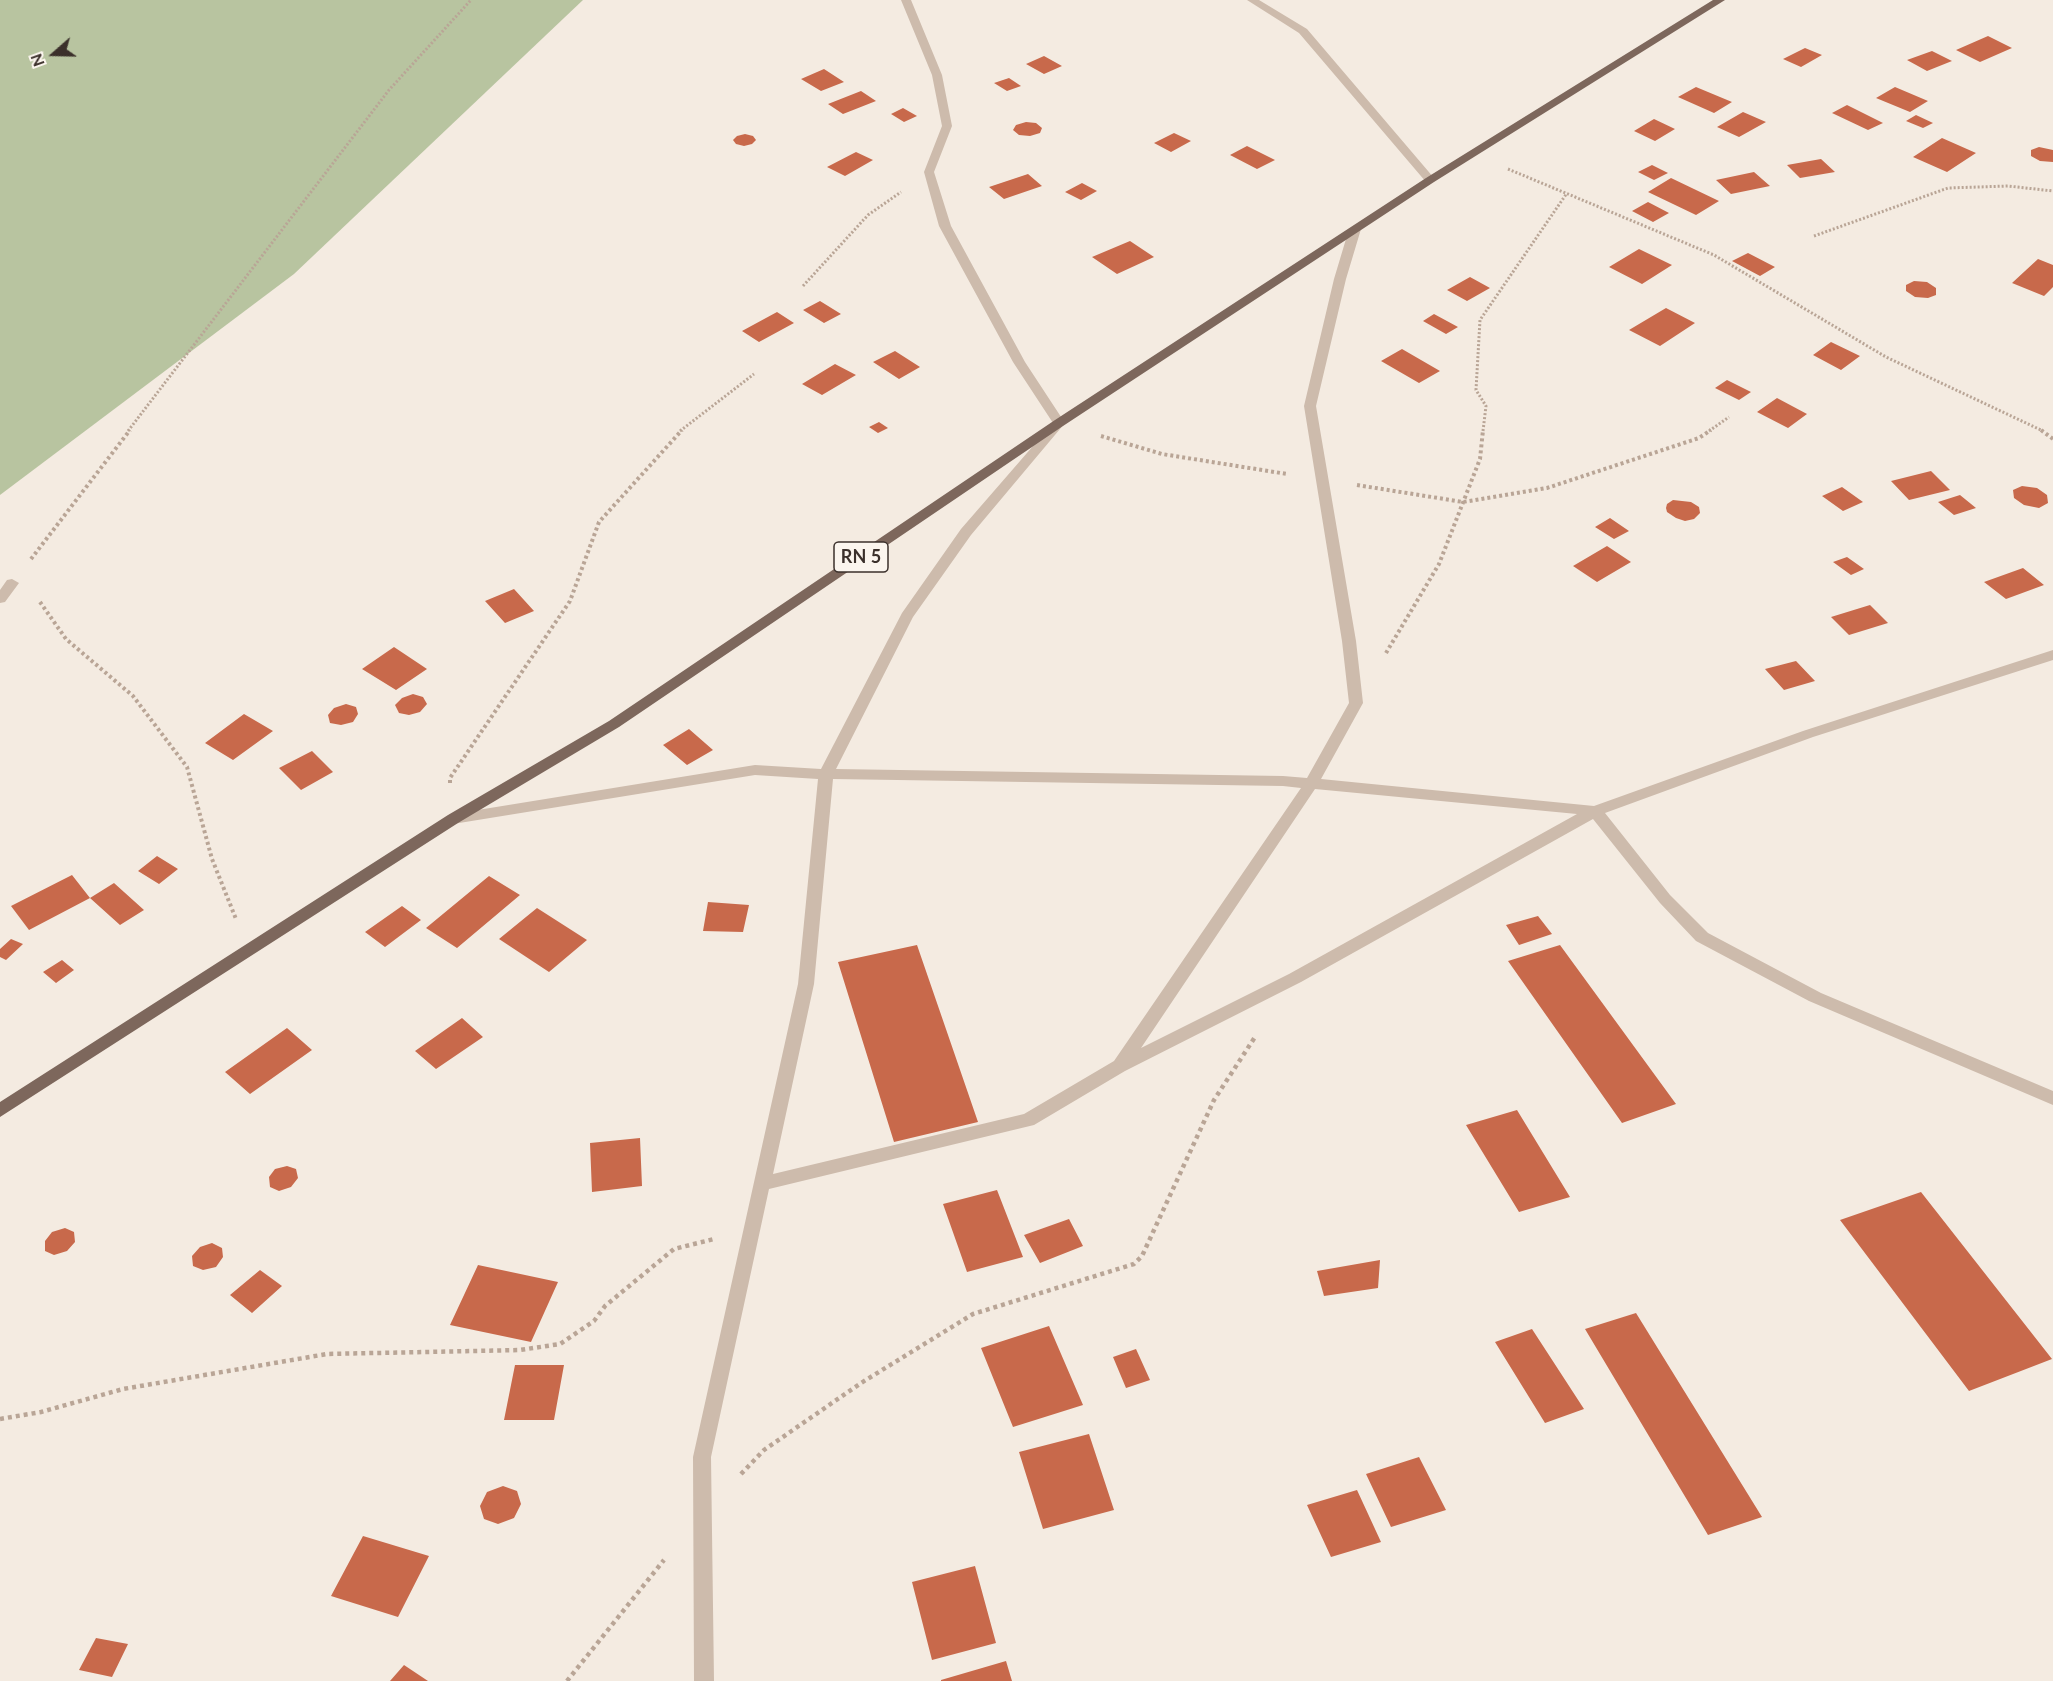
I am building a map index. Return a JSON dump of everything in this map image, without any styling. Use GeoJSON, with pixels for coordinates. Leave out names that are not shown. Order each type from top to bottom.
{"type":"FeatureCollection","features":[{"type":"Feature","properties":{"kind":"main road","name":"RN 5"},"geometry":{"type":"LineString","coordinates":[[0,1110],[453,819],[614,724],[1059,423],[1355,229],[1471,154],[1720,0]]}},
{"type":"Feature","properties":{"kind":"street"},"geometry":{"type":"LineString","coordinates":[[704,1681],[702,1457],[806,984],[826,774],[907,616],[966,532],[1059,423],[1019,362],[945,226],[929,172],[947,126],[938,75],[906,0]]}},
{"type":"Feature","properties":{"kind":"street"},"geometry":{"type":"LineString","coordinates":[[1252,0],[1303,31],[1430,180]]}},
{"type":"Feature","properties":{"kind":"street"},"geometry":{"type":"LineString","coordinates":[[1119,1066],[1311,784],[1356,703],[1349,642],[1310,406],[1340,279],[1355,229]]}},
{"type":"Feature","properties":{"kind":"street"},"geometry":{"type":"LineString","coordinates":[[0,599],[12,583]]}},
{"type":"Feature","properties":{"kind":"street"},"geometry":{"type":"LineString","coordinates":[[762,1184],[1028,1120],[1119,1066],[1295,978],[1595,811],[1808,734],[2053,655]]}},
{"type":"Feature","properties":{"kind":"street"},"geometry":{"type":"LineString","coordinates":[[453,819],[755,770],[826,774],[1283,781],[1595,811],[1665,899],[1702,937],[1815,998],[2053,1098]]}},
{"type":"Feature","properties":{"kind":"path"},"geometry":{"type":"LineString","coordinates":[[248,950],[212,859],[187,767],[133,696],[66,639],[38,600],[12,583],[389,90],[471,0]]}},
{"type":"Feature","properties":{"kind":"path"},"geometry":{"type":"LineString","coordinates":[[1471,154],[1714,255],[1886,357],[2040,429],[2053,439]]}},
{"type":"Feature","properties":{"kind":"path"},"geometry":{"type":"LineString","coordinates":[[803,286],[868,215],[929,172]]}},
{"type":"Feature","properties":{"kind":"path"},"geometry":{"type":"LineString","coordinates":[[1814,236],[1948,188],[2008,186],[2053,190]]}},
{"type":"Feature","properties":{"kind":"path"},"geometry":{"type":"LineString","coordinates":[[1386,653],[1439,564],[1479,459],[1486,406],[1476,390],[1480,320],[1568,193]]}},
{"type":"Feature","properties":{"kind":"path"},"geometry":{"type":"LineString","coordinates":[[453,819],[450,778],[570,601],[599,522],[678,433],[754,374]]}},
{"type":"Feature","properties":{"kind":"path"},"geometry":{"type":"LineString","coordinates":[[1059,423],[1162,454],[1463,502],[1547,488],[1699,438],[1729,417]]}},
{"type":"Feature","properties":{"kind":"path"},"geometry":{"type":"LineString","coordinates":[[567,1681],[703,1512],[764,1449],[861,1383],[973,1314],[1134,1264],[1142,1256],[1214,1100],[1257,1034]]}},
{"type":"Feature","properties":{"kind":"path"},"geometry":{"type":"LineString","coordinates":[[0,1419],[41,1412],[123,1389],[327,1354],[520,1350],[560,1344],[594,1321],[605,1306],[674,1249],[752,1230]]}},
{"type":"Feature","properties":{"kind":"green space"},"geometry":{"type":"Polygon","coordinates":[[[0,0],[583,0],[294,274],[0,495],[0,0]]]}},
{"type":"Feature","properties":{"kind":"building"},"geometry":{"type":"Polygon","coordinates":[[[1988,36],[2012,48],[1980,62],[1956,50],[1988,36]]]}},
{"type":"Feature","properties":{"kind":"building"},"geometry":{"type":"Polygon","coordinates":[[[1805,48],[1822,55],[1801,67],[1783,59],[1805,48]]]}},
{"type":"Feature","properties":{"kind":"building"},"geometry":{"type":"Polygon","coordinates":[[[1932,51],[1952,61],[1927,71],[1907,60],[1932,51]]]}},
{"type":"Feature","properties":{"kind":"building"},"geometry":{"type":"Polygon","coordinates":[[[1044,56],[1062,66],[1044,74],[1026,64],[1044,56]]]}},
{"type":"Feature","properties":{"kind":"building"},"geometry":{"type":"Polygon","coordinates":[[[824,69],[844,82],[821,91],[801,79],[824,69]]]}},
{"type":"Feature","properties":{"kind":"building"},"geometry":{"type":"Polygon","coordinates":[[[1009,78],[1021,86],[1007,91],[994,83],[1009,78]]]}},
{"type":"Feature","properties":{"kind":"building"},"geometry":{"type":"Polygon","coordinates":[[[1696,87],[1732,102],[1714,113],[1678,97],[1696,87]]]}},
{"type":"Feature","properties":{"kind":"building"},"geometry":{"type":"Polygon","coordinates":[[[1895,87],[1928,101],[1910,112],[1876,98],[1895,87]]]}},
{"type":"Feature","properties":{"kind":"building"},"geometry":{"type":"Polygon","coordinates":[[[861,91],[876,101],[843,114],[828,104],[861,91]]]}},
{"type":"Feature","properties":{"kind":"building"},"geometry":{"type":"Polygon","coordinates":[[[1847,105],[1883,123],[1868,130],[1832,113],[1847,105]]]}},
{"type":"Feature","properties":{"kind":"building"},"geometry":{"type":"Polygon","coordinates":[[[903,108],[917,116],[904,122],[891,114],[903,108]]]}},
{"type":"Feature","properties":{"kind":"building"},"geometry":{"type":"Polygon","coordinates":[[[1743,112],[1766,122],[1739,137],[1717,127],[1743,112]]]}},
{"type":"Feature","properties":{"kind":"building"},"geometry":{"type":"Polygon","coordinates":[[[1916,115],[1933,123],[1923,128],[1906,121],[1916,115]]]}},
{"type":"Feature","properties":{"kind":"building"},"geometry":{"type":"Polygon","coordinates":[[[1654,119],[1675,129],[1655,141],[1634,131],[1654,119]]]}},
{"type":"Feature","properties":{"kind":"building"},"geometry":{"type":"Polygon","coordinates":[[[1026,122],[1036,123],[1042,128],[1040,133],[1030,136],[1019,135],[1013,130],[1016,125],[1026,122]]]}},
{"type":"Feature","properties":{"kind":"building"},"geometry":{"type":"Polygon","coordinates":[[[1174,133],[1191,141],[1171,152],[1154,143],[1174,133]]]}},
{"type":"Feature","properties":{"kind":"building"},"geometry":{"type":"Polygon","coordinates":[[[745,134],[753,136],[756,140],[744,146],[736,144],[733,140],[745,134]]]}},
{"type":"Feature","properties":{"kind":"building"},"geometry":{"type":"Polygon","coordinates":[[[1942,138],[1976,153],[1947,172],[1913,157],[1942,138]]]}},
{"type":"Feature","properties":{"kind":"building"},"geometry":{"type":"Polygon","coordinates":[[[1247,146],[1275,160],[1257,169],[1230,155],[1247,146]]]}},
{"type":"Feature","properties":{"kind":"building"},"geometry":{"type":"Polygon","coordinates":[[[2039,147],[2053,150],[2053,162],[2040,161],[2031,156],[2031,150],[2039,147]]]}},
{"type":"Feature","properties":{"kind":"building"},"geometry":{"type":"Polygon","coordinates":[[[856,152],[873,160],[845,176],[827,167],[856,152]]]}},
{"type":"Feature","properties":{"kind":"building"},"geometry":{"type":"Polygon","coordinates":[[[1821,159],[1835,172],[1800,178],[1787,165],[1821,159]]]}},
{"type":"Feature","properties":{"kind":"building"},"geometry":{"type":"Polygon","coordinates":[[[1652,165],[1668,173],[1654,180],[1638,172],[1652,165]]]}},
{"type":"Feature","properties":{"kind":"building"},"geometry":{"type":"Polygon","coordinates":[[[1754,172],[1770,186],[1731,194],[1716,180],[1754,172]]]}},
{"type":"Feature","properties":{"kind":"building"},"geometry":{"type":"Polygon","coordinates":[[[1028,174],[1042,186],[1004,199],[989,187],[1028,174]]]}},
{"type":"Feature","properties":{"kind":"building"},"geometry":{"type":"Polygon","coordinates":[[[1671,178],[1719,201],[1696,215],[1648,192],[1671,178]]]}},
{"type":"Feature","properties":{"kind":"building"},"geometry":{"type":"Polygon","coordinates":[[[1082,183],[1097,191],[1081,200],[1065,192],[1082,183]]]}},
{"type":"Feature","properties":{"kind":"building"},"geometry":{"type":"Polygon","coordinates":[[[1648,202],[1669,213],[1653,222],[1632,211],[1648,202]]]}},
{"type":"Feature","properties":{"kind":"building"},"geometry":{"type":"Polygon","coordinates":[[[1130,241],[1154,257],[1117,274],[1092,257],[1130,241]]]}},
{"type":"Feature","properties":{"kind":"building"},"geometry":{"type":"Polygon","coordinates":[[[1639,249],[1672,265],[1642,284],[1609,267],[1639,249]]]}},
{"type":"Feature","properties":{"kind":"building"},"geometry":{"type":"Polygon","coordinates":[[[1748,253],[1775,267],[1760,276],[1732,261],[1748,253]]]}},
{"type":"Feature","properties":{"kind":"building"},"geometry":{"type":"Polygon","coordinates":[[[2038,259],[2053,265],[2053,287],[2044,296],[2012,283],[2038,259]]]}},
{"type":"Feature","properties":{"kind":"building"},"geometry":{"type":"Polygon","coordinates":[[[1470,277],[1490,288],[1467,301],[1447,290],[1470,277]]]}},
{"type":"Feature","properties":{"kind":"building"},"geometry":{"type":"Polygon","coordinates":[[[1914,281],[1927,282],[1936,288],[1936,295],[1928,298],[1915,297],[1906,291],[1906,285],[1914,281]]]}},
{"type":"Feature","properties":{"kind":"building"},"geometry":{"type":"Polygon","coordinates":[[[820,301],[841,314],[824,323],[803,310],[820,301]]]}},
{"type":"Feature","properties":{"kind":"building"},"geometry":{"type":"Polygon","coordinates":[[[1666,308],[1695,323],[1660,346],[1629,330],[1666,308]]]}},
{"type":"Feature","properties":{"kind":"building"},"geometry":{"type":"Polygon","coordinates":[[[777,312],[794,323],[759,342],[742,331],[777,312]]]}},
{"type":"Feature","properties":{"kind":"building"},"geometry":{"type":"Polygon","coordinates":[[[1434,314],[1458,327],[1446,334],[1423,321],[1434,314]]]}},
{"type":"Feature","properties":{"kind":"building"},"geometry":{"type":"Polygon","coordinates":[[[1831,342],[1860,356],[1841,370],[1813,355],[1831,342]]]}},
{"type":"Feature","properties":{"kind":"building"},"geometry":{"type":"Polygon","coordinates":[[[1402,349],[1440,371],[1419,383],[1381,361],[1402,349]]]}},
{"type":"Feature","properties":{"kind":"building"},"geometry":{"type":"Polygon","coordinates":[[[895,351],[920,367],[899,379],[873,362],[895,351]]]}},
{"type":"Feature","properties":{"kind":"building"},"geometry":{"type":"Polygon","coordinates":[[[835,364],[856,375],[822,395],[802,384],[835,364]]]}},
{"type":"Feature","properties":{"kind":"building"},"geometry":{"type":"Polygon","coordinates":[[[1727,380],[1751,392],[1739,400],[1715,388],[1727,380]]]}},
{"type":"Feature","properties":{"kind":"building"},"geometry":{"type":"Polygon","coordinates":[[[1777,398],[1807,414],[1788,428],[1757,412],[1777,398]]]}},
{"type":"Feature","properties":{"kind":"building"},"geometry":{"type":"Polygon","coordinates":[[[879,422],[888,428],[878,433],[869,427],[879,422]]]}},
{"type":"Feature","properties":{"kind":"building"},"geometry":{"type":"Polygon","coordinates":[[[1931,471],[1950,490],[1909,500],[1891,481],[1931,471]]]}},
{"type":"Feature","properties":{"kind":"building"},"geometry":{"type":"Polygon","coordinates":[[[2022,486],[2037,488],[2047,495],[2048,503],[2039,508],[2024,505],[2014,498],[2013,490],[2022,486]]]}},
{"type":"Feature","properties":{"kind":"building"},"geometry":{"type":"Polygon","coordinates":[[[1842,487],[1863,502],[1843,511],[1822,496],[1842,487]]]}},
{"type":"Feature","properties":{"kind":"building"},"geometry":{"type":"Polygon","coordinates":[[[1960,495],[1976,508],[1954,515],[1938,502],[1960,495]]]}},
{"type":"Feature","properties":{"kind":"building"},"geometry":{"type":"Polygon","coordinates":[[[1673,500],[1691,502],[1699,507],[1700,513],[1694,519],[1685,521],[1676,518],[1667,512],[1666,508],[1667,504],[1673,500]]]}},
{"type":"Feature","properties":{"kind":"building"},"geometry":{"type":"Polygon","coordinates":[[[1610,518],[1629,531],[1614,539],[1595,527],[1610,518]]]}},
{"type":"Feature","properties":{"kind":"building"},"geometry":{"type":"Polygon","coordinates":[[[1607,546],[1631,562],[1597,582],[1573,566],[1607,546]]]}},
{"type":"Feature","properties":{"kind":"building"},"geometry":{"type":"Polygon","coordinates":[[[1847,557],[1864,569],[1851,575],[1833,562],[1847,557]]]}},
{"type":"Feature","properties":{"kind":"building"},"geometry":{"type":"Polygon","coordinates":[[[2023,568],[2044,585],[2006,599],[1984,582],[2023,568]]]}},
{"type":"Feature","properties":{"kind":"building"},"geometry":{"type":"Polygon","coordinates":[[[514,589],[534,611],[505,623],[485,601],[514,589]]]}},
{"type":"Feature","properties":{"kind":"building"},"geometry":{"type":"Polygon","coordinates":[[[1870,605],[1888,623],[1849,635],[1831,617],[1870,605]]]}},
{"type":"Feature","properties":{"kind":"building"},"geometry":{"type":"Polygon","coordinates":[[[394,647],[427,669],[396,690],[362,669],[394,647]]]}},
{"type":"Feature","properties":{"kind":"building"},"geometry":{"type":"Polygon","coordinates":[[[1796,661],[1815,681],[1784,690],[1765,669],[1796,661]]]}},
{"type":"Feature","properties":{"kind":"building"},"geometry":{"type":"Polygon","coordinates":[[[413,694],[423,697],[427,704],[420,712],[409,715],[399,713],[395,705],[402,698],[413,694]]]}},
{"type":"Feature","properties":{"kind":"building"},"geometry":{"type":"Polygon","coordinates":[[[346,704],[356,707],[358,714],[353,722],[341,725],[330,723],[328,715],[334,708],[346,704]]]}},
{"type":"Feature","properties":{"kind":"building"},"geometry":{"type":"Polygon","coordinates":[[[244,714],[273,731],[233,760],[205,743],[244,714]]]}},
{"type":"Feature","properties":{"kind":"building"},"geometry":{"type":"Polygon","coordinates":[[[689,729],[713,750],[687,765],[663,745],[689,729]]]}},
{"type":"Feature","properties":{"kind":"building"},"geometry":{"type":"Polygon","coordinates":[[[312,751],[333,772],[301,790],[279,768],[312,751]]]}},
{"type":"Feature","properties":{"kind":"building"},"geometry":{"type":"Polygon","coordinates":[[[157,856],[178,869],[159,884],[138,871],[157,856]]]}},
{"type":"Feature","properties":{"kind":"building"},"geometry":{"type":"Polygon","coordinates":[[[72,875],[90,898],[29,930],[11,906],[72,875]]]}},
{"type":"Feature","properties":{"kind":"building"},"geometry":{"type":"Polygon","coordinates":[[[489,876],[520,895],[457,948],[426,928],[489,876]]]}},
{"type":"Feature","properties":{"kind":"building"},"geometry":{"type":"Polygon","coordinates":[[[114,883],[144,910],[120,925],[90,898],[114,883]]]}},
{"type":"Feature","properties":{"kind":"building"},"geometry":{"type":"Polygon","coordinates":[[[708,902],[749,905],[743,932],[703,931],[708,902]]]}},
{"type":"Feature","properties":{"kind":"building"},"geometry":{"type":"Polygon","coordinates":[[[402,906],[421,920],[385,947],[365,932],[402,906]]]}},
{"type":"Feature","properties":{"kind":"building"},"geometry":{"type":"Polygon","coordinates":[[[537,908],[587,940],[549,972],[499,939],[537,908]]]}},
{"type":"Feature","properties":{"kind":"building"},"geometry":{"type":"Polygon","coordinates":[[[1538,916],[1552,934],[1519,945],[1506,925],[1538,916]]]}},
{"type":"Feature","properties":{"kind":"building"},"geometry":{"type":"Polygon","coordinates":[[[11,939],[23,944],[6,960],[0,957],[0,949],[11,939]]]}},
{"type":"Feature","properties":{"kind":"building"},"geometry":{"type":"Polygon","coordinates":[[[917,945],[978,1122],[894,1142],[838,962],[917,945]]]}},
{"type":"Feature","properties":{"kind":"building"},"geometry":{"type":"Polygon","coordinates":[[[1560,945],[1676,1104],[1622,1123],[1508,961],[1560,945]]]}},
{"type":"Feature","properties":{"kind":"building"},"geometry":{"type":"Polygon","coordinates":[[[62,960],[74,970],[56,983],[43,972],[62,960]]]}},
{"type":"Feature","properties":{"kind":"building"},"geometry":{"type":"Polygon","coordinates":[[[462,1018],[483,1037],[436,1069],[415,1051],[462,1018]]]}},
{"type":"Feature","properties":{"kind":"building"},"geometry":{"type":"Polygon","coordinates":[[[287,1028],[312,1050],[250,1094],[225,1072],[287,1028]]]}},
{"type":"Feature","properties":{"kind":"building"},"geometry":{"type":"Polygon","coordinates":[[[1517,1110],[1570,1197],[1519,1212],[1466,1125],[1517,1110]]]}},
{"type":"Feature","properties":{"kind":"building"},"geometry":{"type":"Polygon","coordinates":[[[640,1138],[642,1186],[592,1192],[590,1143],[640,1138]]]}},
{"type":"Feature","properties":{"kind":"building"},"geometry":{"type":"Polygon","coordinates":[[[287,1166],[296,1169],[298,1178],[291,1187],[279,1191],[270,1187],[269,1177],[275,1169],[287,1166]]]}},
{"type":"Feature","properties":{"kind":"building"},"geometry":{"type":"Polygon","coordinates":[[[997,1190],[1023,1257],[967,1272],[943,1204],[997,1190]]]}},
{"type":"Feature","properties":{"kind":"building"},"geometry":{"type":"Polygon","coordinates":[[[1921,1192],[2052,1359],[1969,1391],[1840,1220],[1921,1192]]]}},
{"type":"Feature","properties":{"kind":"building"},"geometry":{"type":"Polygon","coordinates":[[[1069,1219],[1083,1246],[1040,1263],[1024,1235],[1069,1219]]]}},
{"type":"Feature","properties":{"kind":"building"},"geometry":{"type":"Polygon","coordinates":[[[65,1228],[74,1232],[75,1242],[67,1251],[54,1255],[45,1251],[45,1241],[52,1232],[65,1228]]]}},
{"type":"Feature","properties":{"kind":"building"},"geometry":{"type":"Polygon","coordinates":[[[212,1243],[222,1248],[223,1257],[216,1267],[203,1270],[193,1266],[192,1256],[200,1247],[212,1243]]]}},
{"type":"Feature","properties":{"kind":"building"},"geometry":{"type":"Polygon","coordinates":[[[1380,1260],[1378,1288],[1324,1296],[1317,1271],[1380,1260]]]}},
{"type":"Feature","properties":{"kind":"building"},"geometry":{"type":"Polygon","coordinates":[[[478,1265],[558,1282],[531,1342],[450,1325],[478,1265]]]}},
{"type":"Feature","properties":{"kind":"building"},"geometry":{"type":"Polygon","coordinates":[[[260,1270],[282,1286],[252,1313],[230,1295],[260,1270]]]}},
{"type":"Feature","properties":{"kind":"building"},"geometry":{"type":"Polygon","coordinates":[[[1636,1313],[1762,1517],[1708,1535],[1585,1329],[1636,1313]]]}},
{"type":"Feature","properties":{"kind":"building"},"geometry":{"type":"Polygon","coordinates":[[[1049,1326],[1083,1405],[1013,1427],[981,1348],[1049,1326]]]}},
{"type":"Feature","properties":{"kind":"building"},"geometry":{"type":"Polygon","coordinates":[[[1532,1329],[1584,1409],[1545,1423],[1495,1342],[1532,1329]]]}},
{"type":"Feature","properties":{"kind":"building"},"geometry":{"type":"Polygon","coordinates":[[[1136,1349],[1150,1380],[1126,1388],[1113,1357],[1136,1349]]]}},
{"type":"Feature","properties":{"kind":"building"},"geometry":{"type":"Polygon","coordinates":[[[515,1365],[564,1365],[554,1420],[504,1420],[515,1365]]]}},
{"type":"Feature","properties":{"kind":"building"},"geometry":{"type":"Polygon","coordinates":[[[1089,1434],[1114,1510],[1043,1529],[1019,1452],[1089,1434]]]}},
{"type":"Feature","properties":{"kind":"building"},"geometry":{"type":"Polygon","coordinates":[[[1419,1457],[1446,1510],[1391,1527],[1366,1474],[1419,1457]]]}},
{"type":"Feature","properties":{"kind":"building"},"geometry":{"type":"Polygon","coordinates":[[[503,1486],[517,1491],[521,1504],[514,1518],[498,1524],[484,1519],[480,1506],[487,1492],[503,1486]]]}},
{"type":"Feature","properties":{"kind":"building"},"geometry":{"type":"Polygon","coordinates":[[[1357,1490],[1381,1542],[1331,1557],[1307,1505],[1357,1490]]]}},
{"type":"Feature","properties":{"kind":"building"},"geometry":{"type":"Polygon","coordinates":[[[363,1536],[429,1556],[398,1617],[331,1596],[363,1536]]]}},
{"type":"Feature","properties":{"kind":"building"},"geometry":{"type":"Polygon","coordinates":[[[975,1566],[996,1643],[932,1660],[912,1582],[975,1566]]]}},
{"type":"Feature","properties":{"kind":"building"},"geometry":{"type":"Polygon","coordinates":[[[96,1638],[128,1644],[112,1677],[79,1670],[96,1638]]]}},
{"type":"Feature","properties":{"kind":"building"},"geometry":{"type":"Polygon","coordinates":[[[1006,1661],[1012,1681],[941,1681],[941,1680],[1006,1661]]]}},
{"type":"Feature","properties":{"kind":"building"},"geometry":{"type":"Polygon","coordinates":[[[404,1665],[428,1681],[390,1681],[404,1665]]]}}]}
